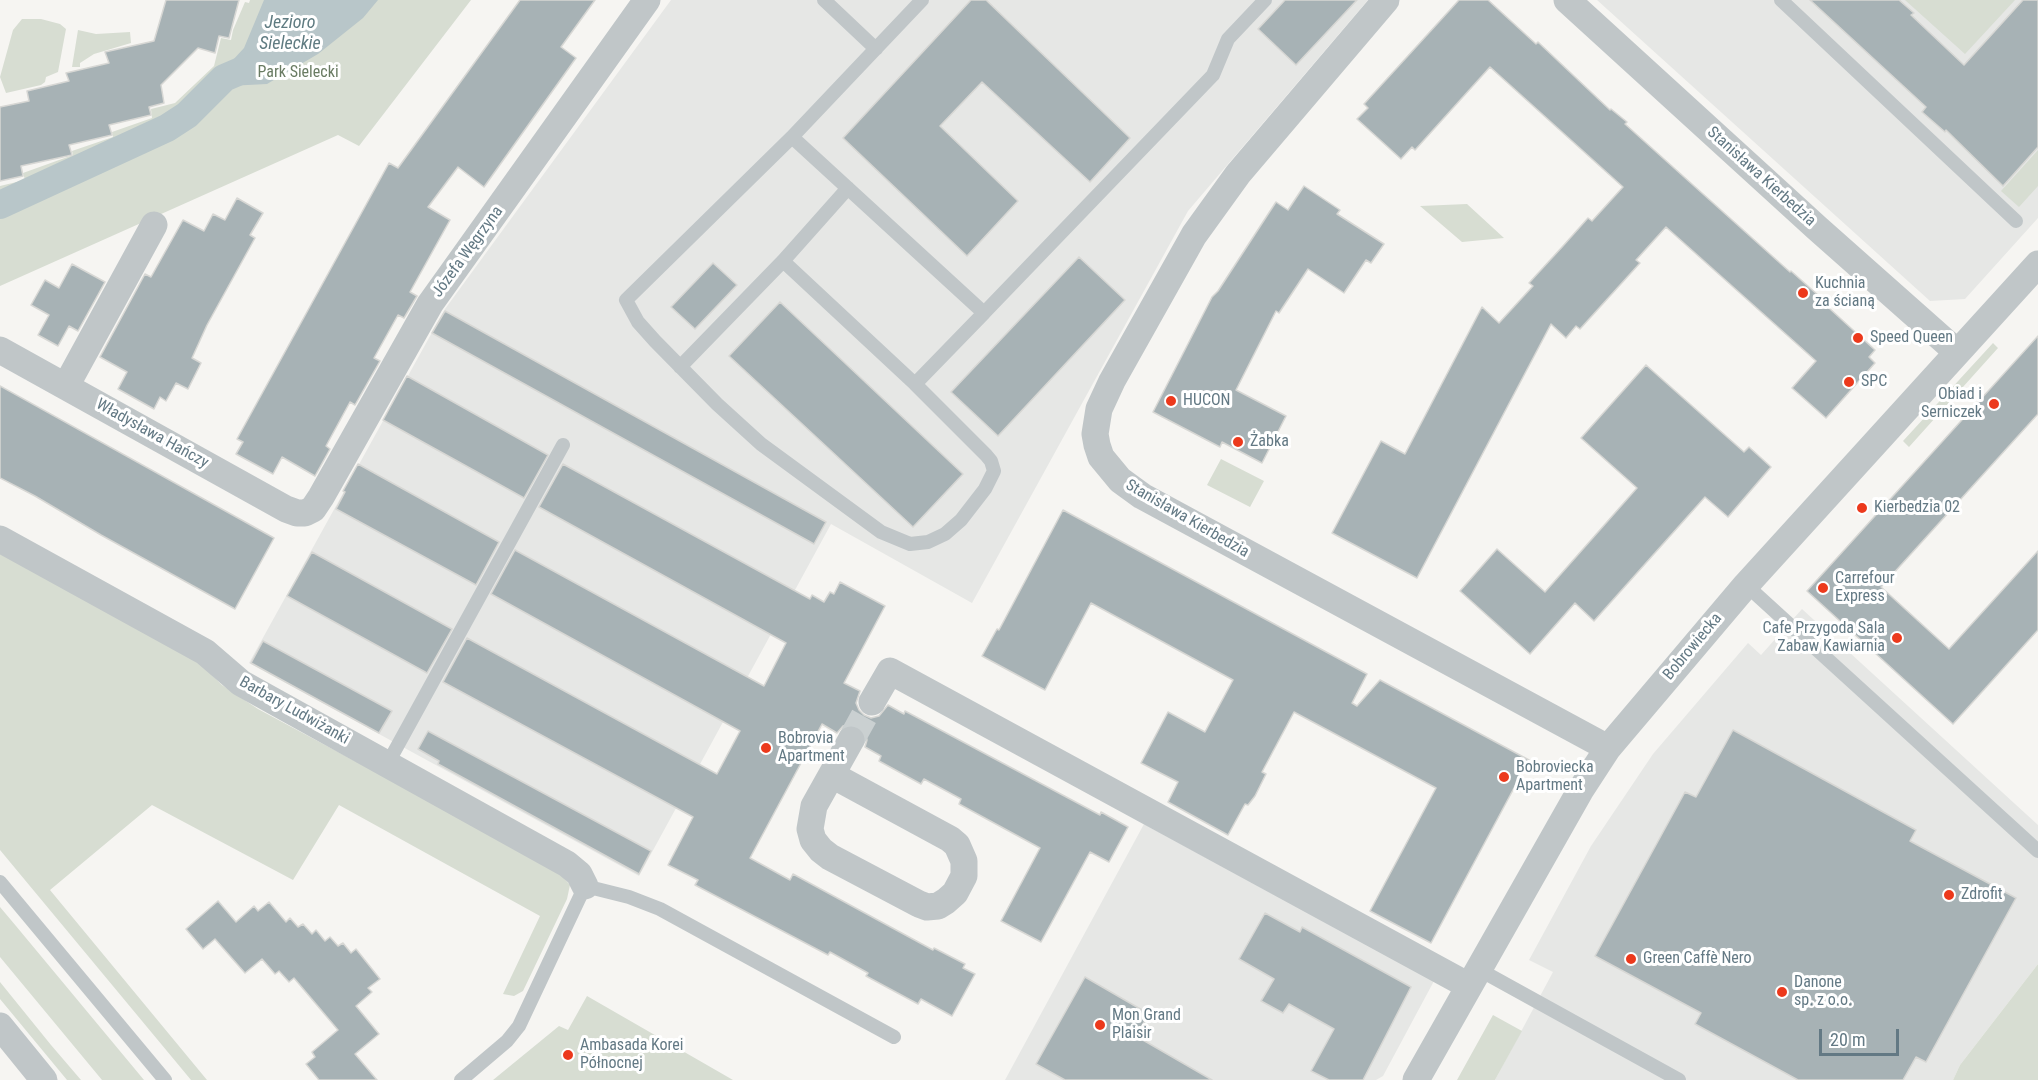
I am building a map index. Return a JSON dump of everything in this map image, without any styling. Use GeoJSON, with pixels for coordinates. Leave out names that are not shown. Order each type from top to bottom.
{"type":"FeatureCollection","features":[{"type":"Feature","properties":{"kind":"street","name":"Józefa Węgrzyna"},"geometry":{"type":"LineString","coordinates":[[305,513],[313,509],[321,497],[430,304],[647,0]]}},
{"type":"Feature","properties":{"kind":"street","name":"Stanisława Kierbedzia"},"geometry":{"type":"LineString","coordinates":[[1386,0],[1238,174],[1194,235],[1112,381],[1099,409],[1095,434],[1096,445],[1101,457],[1120,480],[1142,496],[1608,748]]}},
{"type":"Feature","properties":{"kind":"street","name":"Stanisława Kierbedzia"},"geometry":{"type":"LineString","coordinates":[[1567,0],[1957,352]]}},
{"type":"Feature","properties":{"kind":"street"},"geometry":{"type":"LineString","coordinates":[[66,386],[154,225]]}},
{"type":"Feature","properties":{"kind":"street","name":"Bobrowiecka"},"geometry":{"type":"LineString","coordinates":[[1416,1080],[1580,791],[1608,748],[1746,585],[2038,264]]}},
{"type":"Feature","properties":{"kind":"street","name":"Władysława Hańczy"},"geometry":{"type":"LineString","coordinates":[[0,350],[286,509],[305,513]]}},
{"type":"Feature","properties":{"kind":"street","name":"Barbary Ludwiżanki"},"geometry":{"type":"LineString","coordinates":[[0,539],[204,652],[241,683],[567,864],[579,874],[585,886]]}},
{"type":"Feature","properties":{"kind":"street"},"geometry":{"type":"LineString","coordinates":[[872,702],[890,671],[1474,978]]}},
{"type":"Feature","properties":{"kind":"street"},"geometry":{"type":"LineString","coordinates":[[832,775],[950,839],[957,845],[965,869],[955,893],[938,906],[927,907],[821,850],[813,840],[810,816],[814,806],[851,740]]}},
{"type":"Feature","properties":{"kind":"street"},"geometry":{"type":"LineString","coordinates":[[0,1026],[44,1080]]}},
{"type":"Feature","properties":{"kind":"lane"},"geometry":{"type":"LineString","coordinates":[[824,0],[876,49]]}},
{"type":"Feature","properties":{"kind":"lane"},"geometry":{"type":"LineString","coordinates":[[783,261],[915,384],[991,461],[993,471],[985,489],[961,520],[945,534],[928,542],[910,543],[881,532],[761,444],[680,367],[638,322],[626,300],[792,137],[922,0]]}},
{"type":"Feature","properties":{"kind":"lane"},"geometry":{"type":"LineString","coordinates":[[915,384],[1213,75],[1228,39],[1265,0]]}},
{"type":"Feature","properties":{"kind":"lane"},"geometry":{"type":"LineString","coordinates":[[1781,0],[2016,220]]}},
{"type":"Feature","properties":{"kind":"lane"},"geometry":{"type":"LineString","coordinates":[[792,137],[984,313]]}},
{"type":"Feature","properties":{"kind":"lane"},"geometry":{"type":"LineString","coordinates":[[680,367],[783,261],[848,188]]}},
{"type":"Feature","properties":{"kind":"lane"},"geometry":{"type":"LineString","coordinates":[[388,763],[563,445]]}},
{"type":"Feature","properties":{"kind":"lane"},"geometry":{"type":"LineString","coordinates":[[1746,585],[2038,851]]}},
{"type":"Feature","properties":{"kind":"lane"},"geometry":{"type":"LineString","coordinates":[[0,882],[165,1080]]}},
{"type":"Feature","properties":{"kind":"lane"},"geometry":{"type":"LineString","coordinates":[[461,1080],[507,1041],[519,1026],[585,886],[629,897],[660,909],[894,1037]]}},
{"type":"Feature","properties":{"kind":"lane"},"geometry":{"type":"LineString","coordinates":[[1474,978],[1679,1080]]}},
{"type":"Feature","properties":{"kind":"shaded area"},"geometry":{"type":"Polygon","coordinates":[[[671,0],[1368,0],[1188,211],[972,603],[831,524],[639,876],[249,663],[445,309],[671,0]]]}},
{"type":"Feature","properties":{"kind":"shaded area"},"geometry":{"type":"Polygon","coordinates":[[[1597,0],[2038,0],[2038,218],[1965,299],[1930,301],[1597,0]]]}},
{"type":"Feature","properties":{"kind":"shaded area"},"geometry":{"type":"Polygon","coordinates":[[[1802,609],[2038,825],[2038,964],[1960,1065],[1953,1080],[1495,1080],[1553,972],[1529,960],[1591,846],[1653,754],[1748,643],[1761,655],[1802,609]]]}},
{"type":"Feature","properties":{"kind":"shaded area"},"geometry":{"type":"Polygon","coordinates":[[[1144,824],[1434,981],[1383,1076],[1376,1080],[1005,1080],[1144,824]]]}},
{"type":"Feature","properties":{"kind":"green space","name":"Park Sielecki"},"geometry":{"type":"Polygon","coordinates":[[[250,0],[471,0],[359,146],[338,135],[0,286],[0,186],[25,180],[23,173],[73,155],[72,151],[113,137],[112,132],[152,118],[151,109],[175,103],[214,66],[221,38],[231,40],[245,2],[249,3],[250,0]]]}},
{"type":"Feature","properties":{"kind":"green space"},"geometry":{"type":"Polygon","coordinates":[[[1905,0],[2015,0],[1965,54],[1905,0]]]}},
{"type":"Feature","properties":{"kind":"green space"},"geometry":{"type":"Polygon","coordinates":[[[22,19],[41,19],[60,24],[66,29],[58,72],[46,77],[45,82],[41,85],[6,93],[0,77],[13,30],[22,19]]]}},
{"type":"Feature","properties":{"kind":"green space"},"geometry":{"type":"Polygon","coordinates":[[[78,30],[96,34],[130,32],[131,43],[94,54],[80,63],[80,67],[72,67],[78,30]]]}},
{"type":"Feature","properties":{"kind":"green space"},"geometry":{"type":"Polygon","coordinates":[[[2038,150],[2038,186],[2019,207],[2001,191],[2038,150]]]}},
{"type":"Feature","properties":{"kind":"green space"},"geometry":{"type":"Polygon","coordinates":[[[1467,204],[1504,238],[1462,242],[1420,206],[1467,204]]]}},
{"type":"Feature","properties":{"kind":"green space"},"geometry":{"type":"Polygon","coordinates":[[[1993,343],[1998,348],[1909,447],[1903,441],[1993,343]]]}},
{"type":"Feature","properties":{"kind":"green space"},"geometry":{"type":"Polygon","coordinates":[[[1221,459],[1264,481],[1250,507],[1207,485],[1221,459]]]}},
{"type":"Feature","properties":{"kind":"green space"},"geometry":{"type":"Polygon","coordinates":[[[0,553],[191,655],[222,685],[258,709],[556,869],[570,885],[567,899],[523,991],[514,996],[503,994],[540,916],[339,805],[293,880],[152,805],[50,890],[207,1080],[191,1080],[0,850],[0,553]]]}},
{"type":"Feature","properties":{"kind":"green space"},"geometry":{"type":"Polygon","coordinates":[[[0,907],[144,1080],[102,1080],[0,957],[0,907]]]}},
{"type":"Feature","properties":{"kind":"green space"},"geometry":{"type":"Polygon","coordinates":[[[2038,964],[2038,1080],[1953,1080],[1960,1065],[2038,964]]]}},
{"type":"Feature","properties":{"kind":"green space"},"geometry":{"type":"Polygon","coordinates":[[[0,982],[81,1080],[67,1080],[0,999],[0,982]]]}},
{"type":"Feature","properties":{"kind":"green space"},"geometry":{"type":"Polygon","coordinates":[[[587,996],[733,1080],[493,1080],[559,1026],[568,1030],[587,996]]]}},
{"type":"Feature","properties":{"kind":"green space"},"geometry":{"type":"Polygon","coordinates":[[[1493,1015],[1522,1031],[1495,1080],[1457,1080],[1493,1015]]]}},
{"type":"Feature","properties":{"kind":"water","name":"Jezioro Sieleckie"},"geometry":{"type":"Polygon","coordinates":[[[264,0],[378,0],[363,18],[318,54],[267,84],[228,86],[221,73],[244,48],[264,0]]]}},
{"type":"Feature","properties":{"kind":"building"},"geometry":{"type":"Polygon","coordinates":[[[166,0],[239,0],[229,38],[219,36],[215,53],[198,48],[161,85],[164,103],[149,107],[151,115],[109,125],[112,135],[69,145],[72,155],[21,166],[23,176],[0,181],[0,107],[29,101],[27,91],[69,81],[66,73],[109,63],[105,52],[154,41],[166,0]]]}},
{"type":"Feature","properties":{"kind":"building"},"geometry":{"type":"Polygon","coordinates":[[[520,0],[595,0],[561,47],[576,58],[484,187],[458,167],[428,207],[450,220],[410,292],[417,296],[404,318],[398,315],[374,358],[380,361],[355,405],[350,402],[326,446],[330,449],[315,476],[282,457],[273,474],[236,454],[243,442],[237,439],[389,163],[398,168],[520,0]]]}},
{"type":"Feature","properties":{"kind":"building"},"geometry":{"type":"Polygon","coordinates":[[[971,0],[986,0],[1130,138],[1090,182],[982,82],[940,126],[1018,201],[967,256],[843,138],[971,0]]]}},
{"type":"Feature","properties":{"kind":"building"},"geometry":{"type":"Polygon","coordinates":[[[1285,0],[1357,0],[1296,65],[1258,29],[1285,0]]]}},
{"type":"Feature","properties":{"kind":"building"},"geometry":{"type":"Polygon","coordinates":[[[1459,0],[1488,0],[1536,44],[1538,42],[1610,110],[1627,122],[1625,124],[1819,296],[1818,298],[1875,350],[1869,357],[1875,363],[1826,418],[1792,388],[1816,361],[1666,227],[1636,260],[1640,263],[1580,329],[1576,326],[1566,338],[1551,324],[1417,578],[1332,533],[1381,441],[1405,454],[1482,307],[1499,323],[1533,286],[1529,283],[1588,218],[1592,221],[1623,187],[1490,67],[1415,150],[1412,147],[1401,159],[1357,119],[1368,108],[1364,104],[1459,0]]]}},
{"type":"Feature","properties":{"kind":"building"},"geometry":{"type":"Polygon","coordinates":[[[1810,0],[1899,0],[1914,13],[1911,15],[1964,65],[2023,0],[2038,0],[2038,147],[2003,186],[1946,130],[1945,132],[1922,112],[1926,107],[1810,0]]]}},
{"type":"Feature","properties":{"kind":"building"},"geometry":{"type":"Polygon","coordinates":[[[1304,186],[1340,210],[1337,214],[1384,244],[1371,263],[1366,260],[1344,293],[1308,269],[1279,313],[1276,311],[1236,390],[1286,416],[1262,463],[1222,442],[1220,447],[1153,412],[1212,297],[1276,202],[1288,210],[1304,186]]]}},
{"type":"Feature","properties":{"kind":"building"},"geometry":{"type":"Polygon","coordinates":[[[237,198],[263,213],[250,235],[255,238],[207,325],[192,358],[201,363],[188,389],[176,383],[166,401],[160,397],[154,409],[118,389],[127,372],[100,357],[145,274],[151,277],[183,220],[204,231],[213,214],[225,220],[237,198]]]}},
{"type":"Feature","properties":{"kind":"building"},"geometry":{"type":"Polygon","coordinates":[[[1079,257],[1125,300],[998,436],[951,392],[1079,257]]]}},
{"type":"Feature","properties":{"kind":"building"},"geometry":{"type":"Polygon","coordinates":[[[713,263],[737,285],[695,329],[671,307],[713,263]]]}},
{"type":"Feature","properties":{"kind":"building"},"geometry":{"type":"Polygon","coordinates":[[[72,264],[105,282],[78,331],[69,326],[58,346],[38,335],[49,315],[31,305],[45,280],[59,288],[72,264]]]}},
{"type":"Feature","properties":{"kind":"building"},"geometry":{"type":"Polygon","coordinates":[[[780,302],[963,474],[913,527],[729,356],[780,302]]]}},
{"type":"Feature","properties":{"kind":"building"},"geometry":{"type":"Polygon","coordinates":[[[445,311],[826,522],[814,544],[432,333],[445,311]]]}},
{"type":"Feature","properties":{"kind":"building"},"geometry":{"type":"Polygon","coordinates":[[[2038,336],[2038,414],[1881,587],[1949,649],[2038,551],[2038,630],[1953,724],[1807,591],[2038,336]]]}},
{"type":"Feature","properties":{"kind":"building"},"geometry":{"type":"Polygon","coordinates":[[[1646,365],[1744,452],[1749,447],[1771,467],[1728,517],[1705,497],[1594,621],[1575,603],[1530,654],[1460,591],[1497,549],[1545,592],[1637,488],[1581,438],[1646,365]]]}},
{"type":"Feature","properties":{"kind":"building"},"geometry":{"type":"Polygon","coordinates":[[[407,376],[548,455],[524,498],[383,420],[407,376]]]}},
{"type":"Feature","properties":{"kind":"building"},"geometry":{"type":"Polygon","coordinates":[[[0,386],[274,538],[235,609],[0,478],[0,386]]]}},
{"type":"Feature","properties":{"kind":"building"},"geometry":{"type":"Polygon","coordinates":[[[358,464],[499,542],[476,585],[336,509],[358,464]]]}},
{"type":"Feature","properties":{"kind":"building"},"geometry":{"type":"Polygon","coordinates":[[[563,464],[810,599],[812,595],[824,602],[830,592],[834,594],[840,582],[885,606],[844,683],[860,691],[856,703],[864,715],[871,718],[879,716],[888,705],[904,714],[905,711],[1100,815],[1101,812],[1128,827],[1109,862],[1090,852],[1041,942],[1001,921],[1040,848],[959,804],[961,799],[924,779],[921,784],[879,761],[881,756],[865,747],[867,740],[865,732],[858,726],[851,724],[843,726],[837,733],[822,724],[750,858],[790,880],[793,874],[933,950],[934,948],[965,964],[963,968],[975,974],[952,1016],[921,999],[918,1004],[866,976],[868,973],[830,952],[828,955],[695,885],[698,880],[668,865],[693,817],[443,682],[467,638],[717,774],[740,731],[491,594],[515,550],[764,686],[786,643],[539,507],[563,464]]]}},
{"type":"Feature","properties":{"kind":"building"},"geometry":{"type":"Polygon","coordinates":[[[1063,510],[1367,674],[1352,703],[1357,706],[1380,680],[1529,760],[1431,943],[1370,911],[1436,788],[1294,712],[1262,772],[1266,774],[1255,796],[1248,805],[1245,804],[1228,835],[1168,802],[1178,782],[1141,763],[1168,712],[1205,732],[1233,680],[1091,603],[1045,690],[982,656],[997,629],[999,630],[1063,510]]]}},
{"type":"Feature","properties":{"kind":"building"},"geometry":{"type":"Polygon","coordinates":[[[312,552],[452,629],[427,673],[287,596],[312,552]]]}},
{"type":"Feature","properties":{"kind":"building"},"geometry":{"type":"Polygon","coordinates":[[[263,641],[392,711],[379,733],[251,663],[263,641]]]}},
{"type":"Feature","properties":{"kind":"building"},"geometry":{"type":"Polygon","coordinates":[[[1733,730],[1916,830],[1910,841],[2016,898],[1926,1062],[1916,1057],[1903,1080],[1798,1080],[1695,1024],[1701,1013],[1595,956],[1685,792],[1696,797],[1733,730]]]}},
{"type":"Feature","properties":{"kind":"building"},"geometry":{"type":"Polygon","coordinates":[[[428,731],[651,851],[639,874],[438,764],[439,761],[418,749],[428,731]]]}},
{"type":"Feature","properties":{"kind":"building"},"geometry":{"type":"Polygon","coordinates":[[[218,901],[236,922],[254,906],[258,911],[269,902],[286,922],[290,918],[298,927],[303,924],[312,934],[316,930],[325,941],[330,937],[338,946],[343,943],[351,953],[356,949],[380,979],[368,988],[372,992],[356,1006],[379,1034],[355,1054],[377,1080],[319,1080],[306,1064],[315,1057],[312,1052],[338,1030],[294,978],[289,982],[279,971],[275,974],[262,959],[245,973],[215,939],[203,949],[186,929],[218,901]]]}},
{"type":"Feature","properties":{"kind":"building"},"geometry":{"type":"Polygon","coordinates":[[[1265,913],[1300,932],[1302,927],[1411,987],[1363,1080],[1329,1080],[1311,1071],[1334,1029],[1289,1004],[1283,1013],[1261,1001],[1274,979],[1239,959],[1265,913]]]}},
{"type":"Feature","properties":{"kind":"building","name":"Mon Grand Plaisir"},"geometry":{"type":"Polygon","coordinates":[[[1085,977],[1149,1014],[1136,1036],[1212,1080],[1065,1080],[1036,1064],[1085,977]]]}},
{"type":"Feature","properties":{"kind":"waterway"},"geometry":{"type":"LineString","coordinates":[[0,205],[167,128],[187,115],[224,78],[259,63]]}},
{"type":"Feature","properties":{"kind":"tunnel"},"geometry":{"type":"LineString","coordinates":[[851,740],[872,702]]}},
{"type":"Feature","properties":{"kind":"place","name":"Kuchnia za ścianą"},"geometry":{"type":"Point","coordinates":[1803,293]}},
{"type":"Feature","properties":{"kind":"place","name":"Speed Queen"},"geometry":{"type":"Point","coordinates":[1858,338]}},
{"type":"Feature","properties":{"kind":"place","name":"SPC"},"geometry":{"type":"Point","coordinates":[1849,382]}},
{"type":"Feature","properties":{"kind":"place","name":"HUCON"},"geometry":{"type":"Point","coordinates":[1171,401]}},
{"type":"Feature","properties":{"kind":"place","name":"Obiad i Serniczek"},"geometry":{"type":"Point","coordinates":[1994,404]}},
{"type":"Feature","properties":{"kind":"place","name":"Żabka"},"geometry":{"type":"Point","coordinates":[1238,442]}},
{"type":"Feature","properties":{"kind":"place","name":"Kierbedzia 02"},"geometry":{"type":"Point","coordinates":[1862,508]}},
{"type":"Feature","properties":{"kind":"place","name":"Carrefour Express"},"geometry":{"type":"Point","coordinates":[1823,588]}},
{"type":"Feature","properties":{"kind":"place","name":"Cafe Przygoda Sala Zabaw Kawiarnia"},"geometry":{"type":"Point","coordinates":[1897,638]}},
{"type":"Feature","properties":{"kind":"place","name":"Bobrovia Apartment"},"geometry":{"type":"Point","coordinates":[766,748]}},
{"type":"Feature","properties":{"kind":"place","name":"Bobroviecka Apartment"},"geometry":{"type":"Point","coordinates":[1504,777]}},
{"type":"Feature","properties":{"kind":"place","name":"Zdrofit"},"geometry":{"type":"Point","coordinates":[1949,895]}},
{"type":"Feature","properties":{"kind":"place","name":"Green Caffè Nero"},"geometry":{"type":"Point","coordinates":[1631,959]}},
{"type":"Feature","properties":{"kind":"place","name":"Danone sp. z o.o."},"geometry":{"type":"Point","coordinates":[1782,992]}},
{"type":"Feature","properties":{"kind":"place","name":"Mon Grand Plaisir"},"geometry":{"type":"Point","coordinates":[1100,1025]}},
{"type":"Feature","properties":{"kind":"place","name":"Ambasada Korei Północnej"},"geometry":{"type":"Point","coordinates":[568,1055]}}]}
